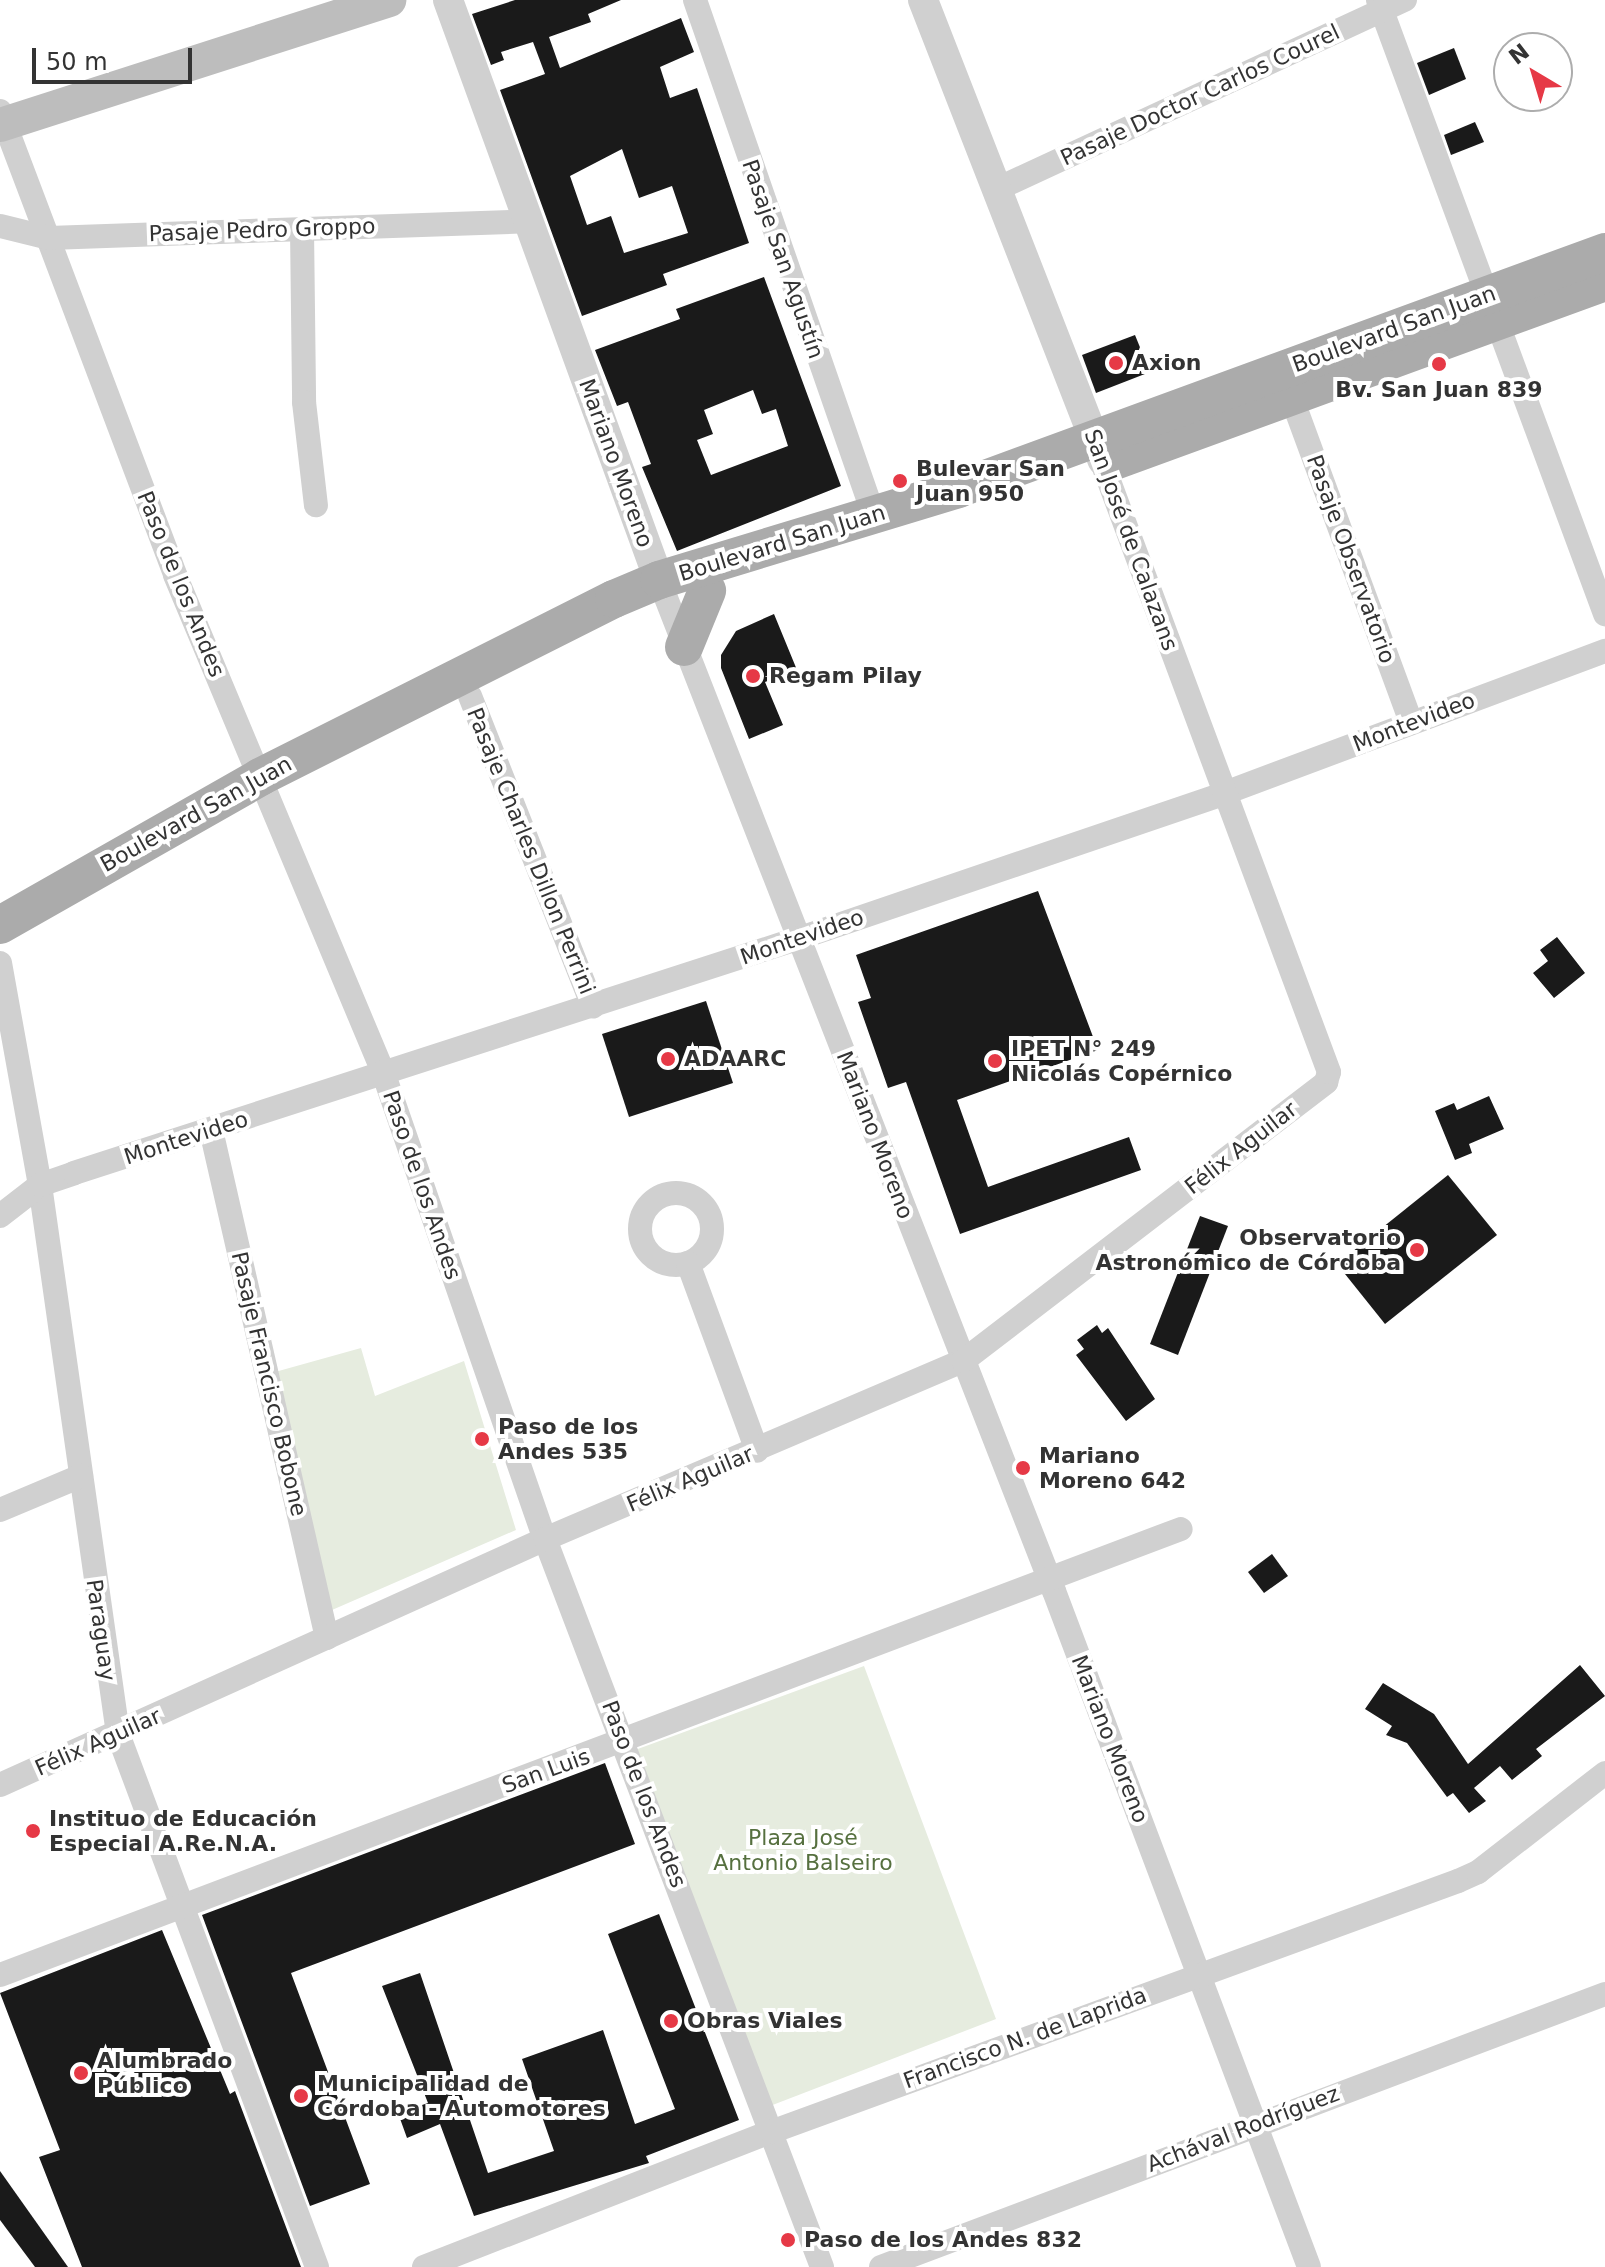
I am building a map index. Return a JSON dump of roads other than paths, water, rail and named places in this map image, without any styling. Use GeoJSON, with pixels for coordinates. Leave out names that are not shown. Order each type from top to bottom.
{"type":"FeatureCollection","features":[{"type":"Feature","properties":{"kind":"main road"},"geometry":{"type":"LineString","coordinates":[[1,120],[389,0]]}},
{"type":"Feature","properties":{"kind":"main road","name":"Boulevard San Juan"},"geometry":{"type":"LineString","coordinates":[[0,925],[265,789],[664,592],[874,516],[1291,396],[1491,309],[1605,252]]}},
{"type":"Feature","properties":{"kind":"main road","name":"Boulevard San Juan"},"geometry":{"type":"LineString","coordinates":[[0,948],[265,789],[470,696],[625,619],[664,592],[707,591],[1099,453],[1491,309],[1605,282]]}},
{"type":"Feature","properties":{"kind":"main road"},"geometry":{"type":"LineString","coordinates":[[684,647],[707,591]]}},
{"type":"Feature","properties":{"kind":"street","name":"Mariano Moreno"},"geometry":{"type":"LineString","coordinates":[[448,0],[526,221],[684,647],[1049,1579],[1309,2267]]}},
{"type":"Feature","properties":{"kind":"street","name":"Pasaje San Agustín"},"geometry":{"type":"LineString","coordinates":[[695,0],[874,516]]}},
{"type":"Feature","properties":{"kind":"street","name":"San José de Calazans"},"geometry":{"type":"LineString","coordinates":[[923,0],[1099,453],[1329,1072],[1326,1082]]}},
{"type":"Feature","properties":{"kind":"street","name":"Pasaje Doctor Carlos Courel"},"geometry":{"type":"LineString","coordinates":[[995,190],[1381,6],[1405,0]]}},
{"type":"Feature","properties":{"kind":"street"},"geometry":{"type":"LineString","coordinates":[[1381,6],[1605,614]]}},
{"type":"Feature","properties":{"kind":"street","name":"Paso de los Andes"},"geometry":{"type":"LineString","coordinates":[[1,120],[49,238],[175,575],[383,1072],[545,1539],[625,1742],[822,2267]]}},
{"type":"Feature","properties":{"kind":"street","name":"Pasaje Pedro Groppo"},"geometry":{"type":"LineString","coordinates":[[0,226],[49,238],[526,221]]}},
{"type":"Feature","properties":{"kind":"street"},"geometry":{"type":"LineString","coordinates":[[302,229],[304,402],[316,505]]}},
{"type":"Feature","properties":{"kind":"street","name":"Pasaje Observatorio"},"geometry":{"type":"LineString","coordinates":[[1291,396],[1411,723]]}},
{"type":"Feature","properties":{"kind":"street","name":"Montevideo"},"geometry":{"type":"LineString","coordinates":[[0,1216],[40,1185],[383,1072],[593,1007],[1225,793],[1605,651]]}},
{"type":"Feature","properties":{"kind":"street","name":"Pasaje Charles Dillon Perrini"},"geometry":{"type":"LineString","coordinates":[[470,696],[593,1007]]}},
{"type":"Feature","properties":{"kind":"street","name":"Paraguay"},"geometry":{"type":"LineString","coordinates":[[0,963],[40,1185],[118,1734],[180,1908],[317,2267]]}},
{"type":"Feature","properties":{"kind":"street","name":"Félix Aguilar"},"geometry":{"type":"LineString","coordinates":[[0,1785],[545,1539],[963,1361],[1326,1082]]}},
{"type":"Feature","properties":{"kind":"street","name":"Pasaje Francisco Bobone"},"geometry":{"type":"LineString","coordinates":[[211,1130],[327,1638]]}},
{"type":"Feature","properties":{"kind":"street"},"geometry":{"type":"LineString","coordinates":[[688,1263],[757,1451]]}},
{"type":"Feature","properties":{"kind":"street"},"geometry":{"type":"LineString","coordinates":[[0,1510],[81,1476]]}},
{"type":"Feature","properties":{"kind":"street","name":"San Luis"},"geometry":{"type":"LineString","coordinates":[[0,1975],[625,1742],[1181,1529]]}},
{"type":"Feature","properties":{"kind":"street","name":"Francisco N. de Laprida"},"geometry":{"type":"LineString","coordinates":[[424,2267],[771,2132],[1478,1872],[1603,1780]]}},
{"type":"Feature","properties":{"kind":"street","name":"Achával Rodríguez"},"geometry":{"type":"LineString","coordinates":[[881,2267],[1605,1994]]}},
{"type":"Feature","properties":{"kind":"place","name":"Axion"},"geometry":{"type":"Point","coordinates":[1116,363]}},
{"type":"Feature","properties":{"kind":"place","name":"Bv. San Juan 839"},"geometry":{"type":"Point","coordinates":[1439,364]}},
{"type":"Feature","properties":{"kind":"place","name":"Bulevar San Juan 950"},"geometry":{"type":"Point","coordinates":[900,481]}},
{"type":"Feature","properties":{"kind":"place","name":"Regam Pilay"},"geometry":{"type":"Point","coordinates":[753,676]}},
{"type":"Feature","properties":{"kind":"place","name":"ADAARC"},"geometry":{"type":"Point","coordinates":[668,1059]}},
{"type":"Feature","properties":{"kind":"place","name":"IPET N° 249 Nicolás Copérnico"},"geometry":{"type":"Point","coordinates":[995,1061]}},
{"type":"Feature","properties":{"kind":"place","name":"Observatorio Astronómico de Córdoba"},"geometry":{"type":"Point","coordinates":[1417,1250]}},
{"type":"Feature","properties":{"kind":"place","name":"Paso de los Andes 535"},"geometry":{"type":"Point","coordinates":[482,1439]}},
{"type":"Feature","properties":{"kind":"place","name":"Mariano Moreno 642"},"geometry":{"type":"Point","coordinates":[1023,1468]}},
{"type":"Feature","properties":{"kind":"place","name":"Instituo de Educación Especial A.Re.N.A."},"geometry":{"type":"Point","coordinates":[33,1831]}},
{"type":"Feature","properties":{"kind":"place","name":"Obras Viales"},"geometry":{"type":"Point","coordinates":[671,2021]}},
{"type":"Feature","properties":{"kind":"place","name":"Alumbrado Público"},"geometry":{"type":"Point","coordinates":[81,2073]}},
{"type":"Feature","properties":{"kind":"place","name":"Municipalidad de Córdoba - Automotores"},"geometry":{"type":"Point","coordinates":[301,2096]}},
{"type":"Feature","properties":{"kind":"place","name":"Paso de los Andes 832"},"geometry":{"type":"Point","coordinates":[788,2240]}},
{"type":"Feature","properties":{"kind":"park label","name":"Plaza José Antonio Balseiro"},"geometry":{"type":"Point","coordinates":[803,1850]}}]}
